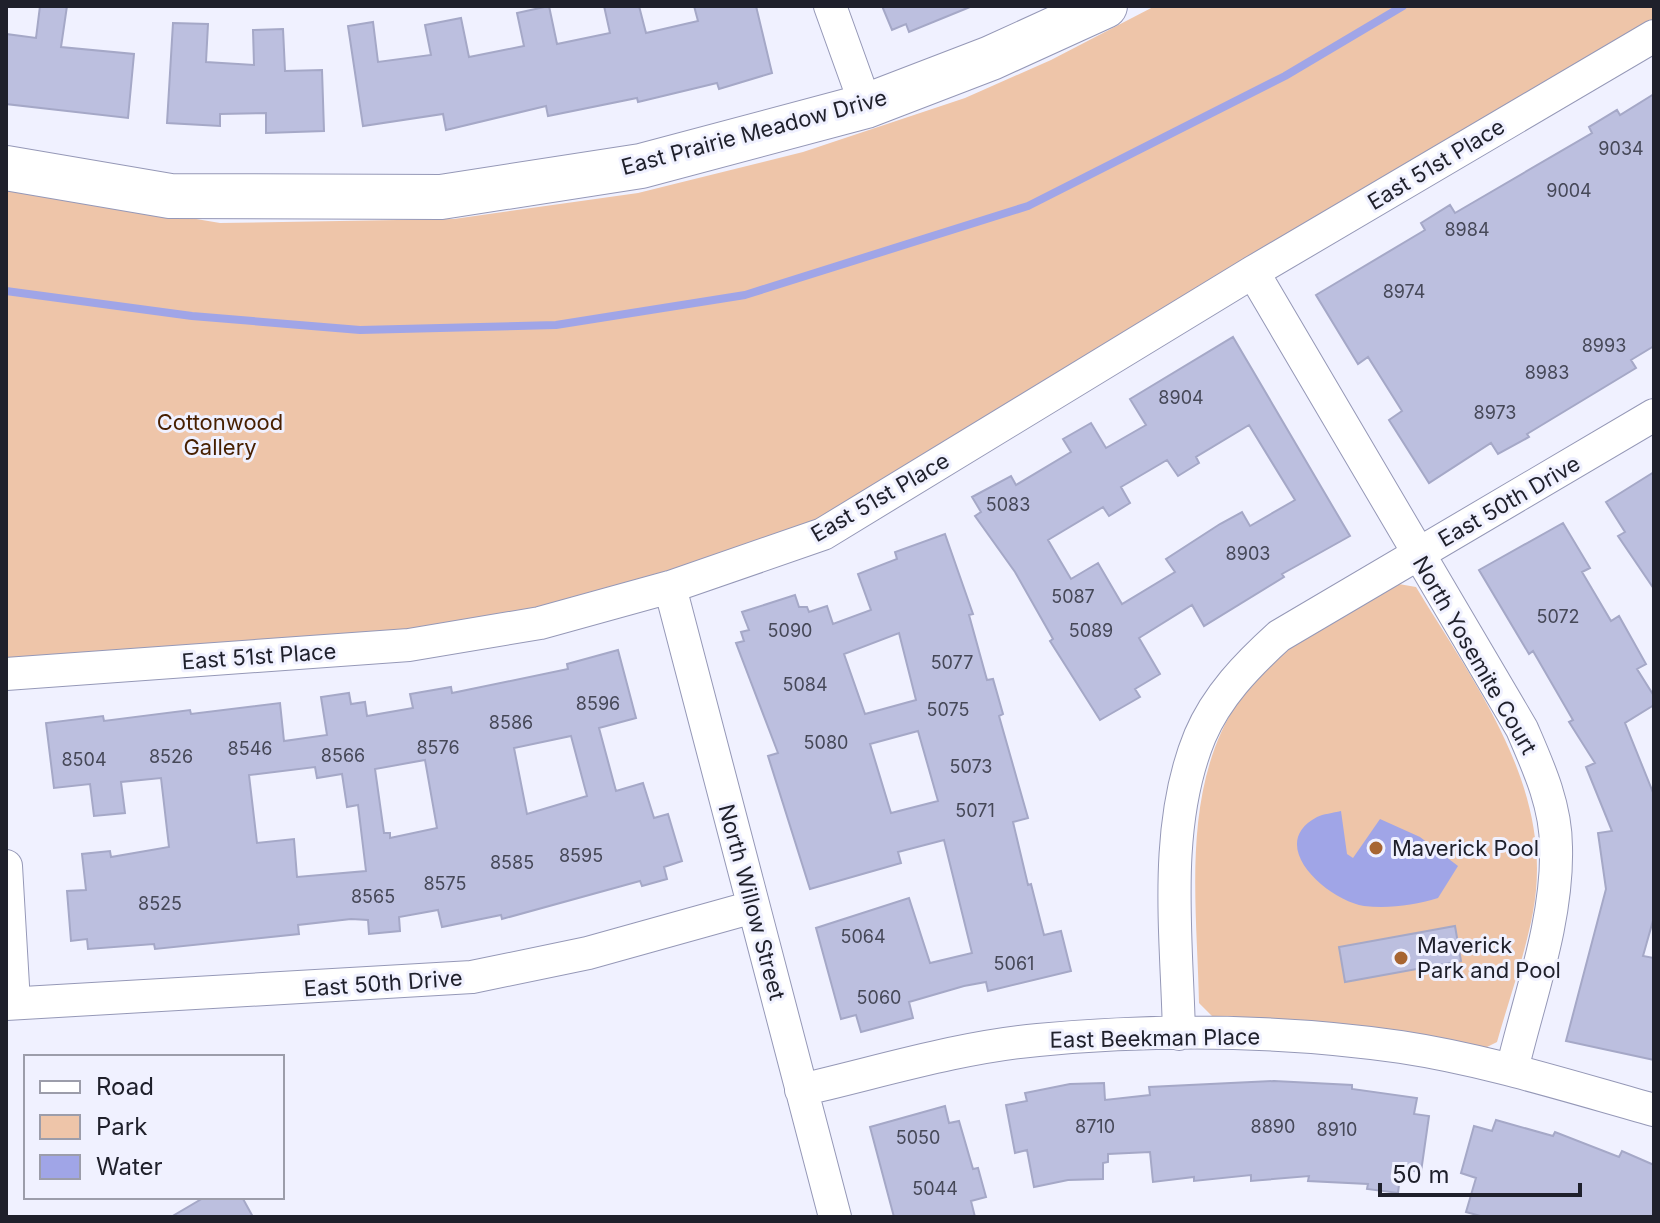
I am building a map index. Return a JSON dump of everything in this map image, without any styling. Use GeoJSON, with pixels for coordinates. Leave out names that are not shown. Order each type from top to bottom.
{"type":"FeatureCollection","features":[{"type":"Feature","properties":{"kind":"street"},"geometry":{"type":"LineString","coordinates":[[830,6],[866,106]]}},
{"type":"Feature","properties":{"kind":"street","name":"East Prairie Meadow Drive"},"geometry":{"type":"LineString","coordinates":[[6,168],[170,196],[441,197],[641,166],[866,106],[991,58],[1105,6]]}},
{"type":"Feature","properties":{"kind":"street","name":"East 51st Place"},"geometry":{"type":"LineString","coordinates":[[6,674],[409,645],[540,623],[670,587],[823,534],[1253,272],[1654,36]]}},
{"type":"Feature","properties":{"kind":"street","name":"North Yosemite Court"},"geometry":{"type":"LineString","coordinates":[[1253,272],[1522,729],[1545,782],[1557,844],[1553,901],[1512,1070]]}},
{"type":"Feature","properties":{"kind":"street","name":"East 50th Drive"},"geometry":{"type":"LineString","coordinates":[[1179,1034],[1177,849],[1185,781],[1201,735],[1226,690],[1250,662],[1279,636],[1654,415]]}},
{"type":"Feature","properties":{"kind":"street","name":"North Willow Street"},"geometry":{"type":"LineString","coordinates":[[670,587],[835,1217]]}},
{"type":"Feature","properties":{"kind":"street"},"geometry":{"type":"LineString","coordinates":[[6,866],[10,1003]]}},
{"type":"Feature","properties":{"kind":"street","name":"East 50th Drive"},"geometry":{"type":"LineString","coordinates":[[10,1003],[472,977],[588,953],[753,907]]}},
{"type":"Feature","properties":{"kind":"street","name":"East Beekman Place"},"geometry":{"type":"LineString","coordinates":[[801,1090],[1037,1040],[1179,1034],[1305,1036],[1403,1047],[1512,1070]]}},
{"type":"Feature","properties":{"kind":"street"},"geometry":{"type":"LineString","coordinates":[[1512,1070],[1654,1110]]}},
{"type":"Feature","properties":{"kind":"green space","name":"Cottonwood Gallery"},"geometry":{"type":"Polygon","coordinates":[[[1155,6],[1654,6],[1654,26],[813,530],[674,578],[437,630],[6,661],[6,187],[220,223],[454,219],[638,193],[803,152],[965,98],[1051,60],[1155,6]]]}},
{"type":"Feature","properties":{"kind":"green space"},"geometry":{"type":"Polygon","coordinates":[[[1393,583],[1416,587],[1485,700],[1522,781],[1533,823],[1537,867],[1530,928],[1497,1042],[1483,1049],[1415,1034],[1350,1025],[1215,1019],[1199,1003],[1196,847],[1200,808],[1220,734],[1239,700],[1261,671],[1308,634],[1393,583]]]}},
{"type":"Feature","properties":{"kind":"water","name":"Maverick Pool"},"geometry":{"type":"Polygon","coordinates":[[[1341,811],[1347,854],[1353,858],[1380,819],[1420,837],[1458,866],[1438,898],[1402,906],[1364,906],[1334,894],[1320,883],[1299,856],[1297,842],[1302,829],[1317,817],[1341,811]]]}},
{"type":"Feature","properties":{"kind":"building"},"geometry":{"type":"Polygon","coordinates":[[[40,6],[67,6],[61,47],[134,54],[128,118],[6,104],[6,34],[36,38],[40,6]]]}},
{"type":"Feature","properties":{"kind":"building"},"geometry":{"type":"Polygon","coordinates":[[[549,6],[557,44],[610,33],[604,6],[639,6],[646,33],[698,21],[694,6],[756,6],[772,73],[719,89],[717,83],[638,102],[637,98],[548,116],[546,106],[446,130],[443,114],[363,126],[348,26],[373,22],[378,62],[431,55],[425,25],[461,18],[469,57],[524,46],[517,13],[549,6]]]}},
{"type":"Feature","properties":{"kind":"building"},"geometry":{"type":"Polygon","coordinates":[[[882,6],[970,7],[909,32],[906,24],[892,30],[882,6]]]}},
{"type":"Feature","properties":{"kind":"building"},"geometry":{"type":"Polygon","coordinates":[[[173,23],[208,24],[206,62],[254,65],[253,30],[283,29],[285,71],[322,70],[324,131],[266,133],[266,113],[220,114],[220,126],[167,123],[173,23]]]}},
{"type":"Feature","properties":{"kind":"building"},"geometry":{"type":"Polygon","coordinates":[[[1654,94],[1654,346],[1631,360],[1636,368],[1527,434],[1529,437],[1498,454],[1491,443],[1429,483],[1389,420],[1402,411],[1368,357],[1358,364],[1316,295],[1425,230],[1421,223],[1450,205],[1455,213],[1592,133],[1589,127],[1617,110],[1620,115],[1654,94]]]}},
{"type":"Feature","properties":{"kind":"building"},"geometry":{"type":"Polygon","coordinates":[[[1233,337],[1350,536],[1282,574],[1284,577],[1204,626],[1192,605],[1139,638],[1160,674],[1135,689],[1140,697],[1100,720],[1050,641],[1053,639],[1015,572],[975,516],[981,512],[972,497],[1011,476],[1016,485],[1071,452],[1063,439],[1091,423],[1106,448],[1146,425],[1130,399],[1233,337]],[[1249,425],[1196,457],[1199,463],[1178,476],[1167,460],[1121,487],[1130,503],[1109,516],[1103,507],[1048,540],[1071,579],[1098,563],[1122,604],[1175,572],[1166,559],[1220,524],[1242,512],[1250,526],[1295,500],[1249,425]]]}},
{"type":"Feature","properties":{"kind":"building"},"geometry":{"type":"Polygon","coordinates":[[[1654,472],[1654,589],[1618,536],[1625,532],[1606,502],[1654,472]]]}},
{"type":"Feature","properties":{"kind":"building"},"geometry":{"type":"Polygon","coordinates":[[[1563,523],[1590,568],[1582,572],[1611,621],[1619,616],[1646,664],[1637,669],[1654,696],[1654,705],[1625,723],[1654,795],[1654,917],[1643,956],[1654,958],[1654,1060],[1566,1041],[1606,889],[1598,833],[1612,831],[1586,767],[1595,763],[1569,722],[1573,720],[1533,651],[1529,654],[1479,570],[1563,523]]]}},
{"type":"Feature","properties":{"kind":"building"},"geometry":{"type":"Polygon","coordinates":[[[945,534],[973,614],[969,615],[987,680],[993,679],[1003,714],[999,716],[1028,818],[1013,822],[1028,885],[1031,884],[1044,935],[1061,931],[1071,971],[988,991],[986,982],[964,986],[909,1002],[913,1018],[861,1032],[856,1015],[841,1019],[816,928],[909,898],[930,963],[972,953],[944,840],[898,852],[901,863],[810,889],[768,756],[778,753],[736,643],[744,641],[741,632],[749,630],[742,612],[795,595],[799,607],[807,607],[809,612],[827,606],[833,624],[871,610],[858,574],[897,559],[895,552],[945,534]],[[899,633],[844,654],[865,714],[916,700],[899,633]],[[918,731],[870,744],[891,813],[938,801],[918,731]]]}},
{"type":"Feature","properties":{"kind":"building"},"geometry":{"type":"Polygon","coordinates":[[[618,650],[636,718],[599,728],[616,791],[643,783],[654,818],[668,814],[682,861],[664,867],[667,879],[642,886],[640,881],[502,919],[501,915],[442,927],[438,910],[399,917],[400,931],[369,934],[368,920],[351,919],[298,925],[299,934],[155,949],[154,944],[88,949],[87,939],[71,941],[67,891],[86,890],[82,854],[110,851],[111,857],[169,847],[161,778],[121,782],[125,813],[94,816],[90,784],[54,788],[46,723],[103,716],[104,721],[190,710],[191,714],[280,703],[284,741],[327,735],[321,697],[349,693],[351,704],[365,702],[367,716],[413,708],[410,694],[451,687],[452,693],[568,669],[567,664],[618,650]],[[571,736],[514,748],[527,814],[587,796],[571,736]],[[425,760],[375,769],[384,833],[390,833],[390,838],[437,828],[425,760]],[[315,767],[249,775],[257,843],[294,839],[297,877],[366,871],[358,805],[347,807],[342,774],[317,778],[315,767]]]}},
{"type":"Feature","properties":{"kind":"building","name":"Maverick Park and Pool"},"geometry":{"type":"Polygon","coordinates":[[[1455,926],[1461,961],[1345,982],[1339,947],[1455,926]]]}},
{"type":"Feature","properties":{"kind":"building"},"geometry":{"type":"Polygon","coordinates":[[[1274,1081],[1352,1085],[1352,1089],[1417,1098],[1414,1114],[1429,1116],[1421,1172],[1401,1169],[1398,1193],[1367,1189],[1368,1184],[1308,1181],[1309,1176],[1251,1181],[1251,1175],[1194,1181],[1194,1177],[1153,1182],[1150,1152],[1108,1154],[1108,1162],[1103,1163],[1103,1179],[1068,1180],[1034,1187],[1027,1150],[1015,1153],[1006,1105],[1027,1101],[1025,1093],[1070,1084],[1104,1083],[1105,1100],[1150,1095],[1149,1087],[1274,1081]]]}},
{"type":"Feature","properties":{"kind":"building"},"geometry":{"type":"Polygon","coordinates":[[[945,1106],[949,1123],[959,1121],[973,1169],[978,1168],[986,1197],[971,1201],[975,1217],[894,1217],[870,1127],[945,1106]]]}},
{"type":"Feature","properties":{"kind":"building"},"geometry":{"type":"Polygon","coordinates":[[[1496,1120],[1553,1136],[1555,1132],[1619,1157],[1622,1151],[1654,1165],[1654,1217],[1484,1217],[1466,1212],[1476,1178],[1461,1173],[1474,1126],[1492,1131],[1496,1120]]]}},
{"type":"Feature","properties":{"kind":"building"},"geometry":{"type":"Polygon","coordinates":[[[202,1199],[243,1199],[253,1217],[171,1217],[202,1199]]]}},
{"type":"Feature","properties":{"kind":"waterway"},"geometry":{"type":"LineString","coordinates":[[6,291],[192,316],[360,330],[556,325],[745,295],[1028,206],[1285,76],[1403,6]]}},
{"type":"Feature","properties":{"kind":"place","name":"Maverick Pool"},"geometry":{"type":"Point","coordinates":[1376,848]}},
{"type":"Feature","properties":{"kind":"place","name":"Maverick Park and Pool"},"geometry":{"type":"Point","coordinates":[1401,958]}}]}
